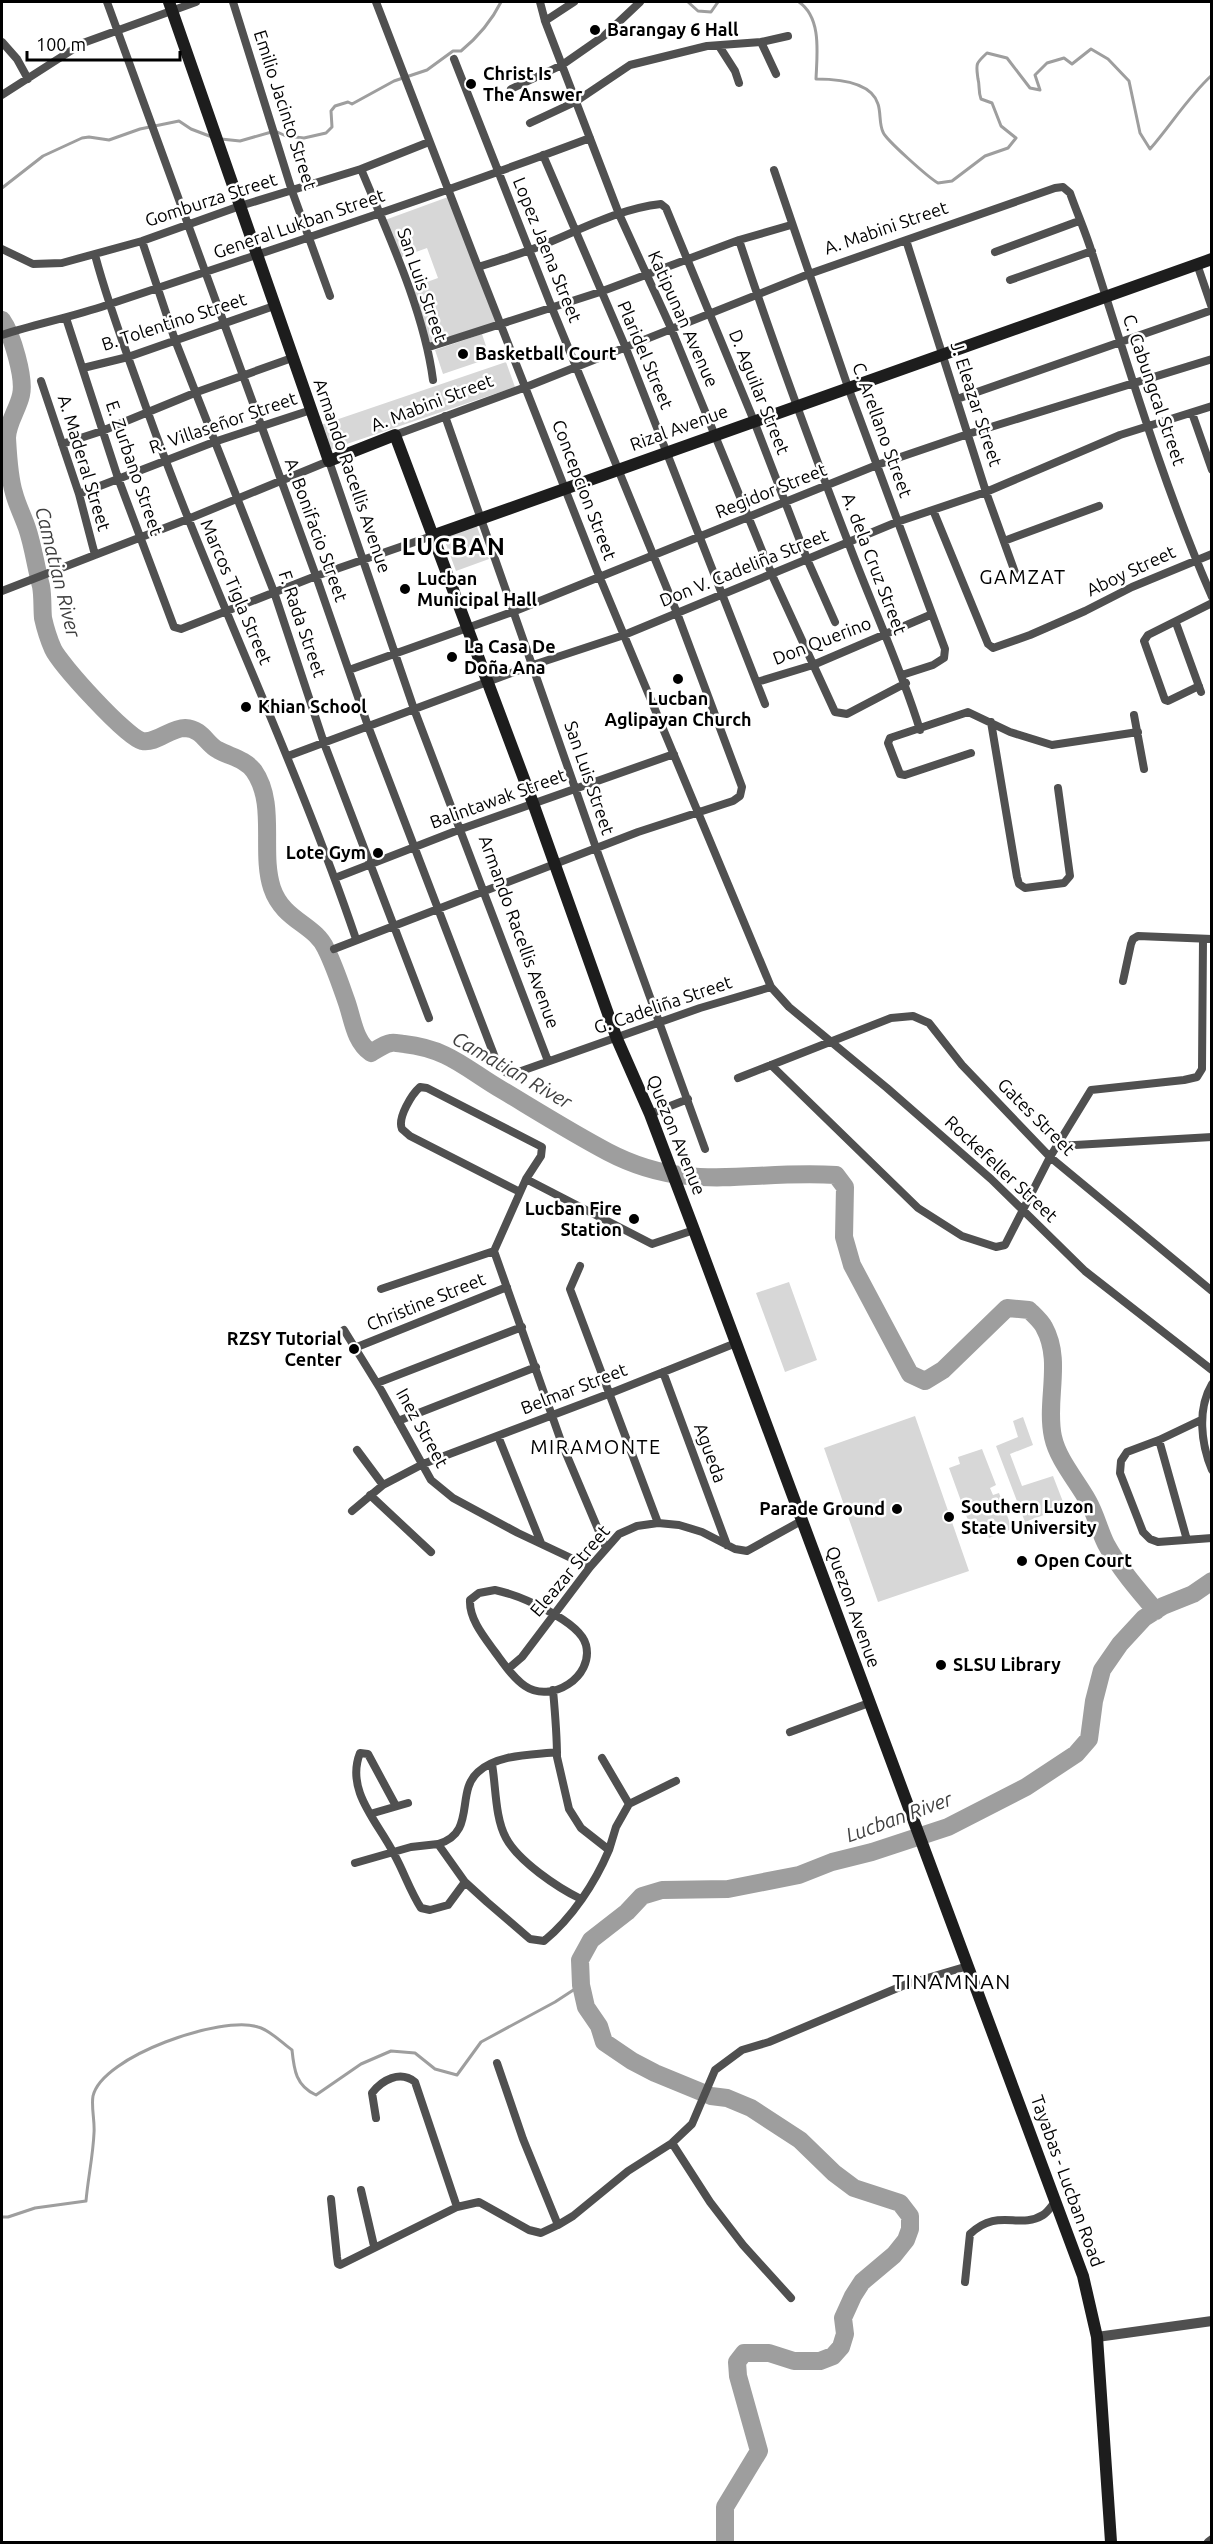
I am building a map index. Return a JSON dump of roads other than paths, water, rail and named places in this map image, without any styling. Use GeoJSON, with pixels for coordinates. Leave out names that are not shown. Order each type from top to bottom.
{"type":"FeatureCollection","features":[{"type":"Feature","properties":{"kind":"main road","name":"Armando Racellis Avenue"},"geometry":{"type":"LineString","coordinates":[[171,6],[328,461]]}},
{"type":"Feature","properties":{"kind":"main road","name":"Rizal Avenue"},"geometry":{"type":"LineString","coordinates":[[432,536],[1212,259]]}},
{"type":"Feature","properties":{"kind":"main road","name":"A. Mabini Street"},"geometry":{"type":"LineString","coordinates":[[328,461],[395,435]]}},
{"type":"Feature","properties":{"kind":"main road","name":"Quezon Avenue"},"geometry":{"type":"LineString","coordinates":[[395,435],[617,1039],[658,1135],[924,1847]]}},
{"type":"Feature","properties":{"kind":"main road","name":"Tayabas - Lucban Road"},"geometry":{"type":"LineString","coordinates":[[924,1847],[1083,2276],[1097,2337],[1111,2542]]}},
{"type":"Feature","properties":{"kind":"street","name":"A. Bonifacio Street"},"geometry":{"type":"LineString","coordinates":[[107,2],[316,576],[368,726],[499,1068]]}},
{"type":"Feature","properties":{"kind":"street"},"geometry":{"type":"LineString","coordinates":[[2,95],[83,43],[171,6],[196,2]]}},
{"type":"Feature","properties":{"kind":"street","name":"Emilio Jacinto Street"},"geometry":{"type":"LineString","coordinates":[[233,2],[292,191],[330,297]]}},
{"type":"Feature","properties":{"kind":"street","name":"Concepcion Street"},"geometry":{"type":"LineString","coordinates":[[376,2],[477,267],[600,578],[771,987]]}},
{"type":"Feature","properties":{"kind":"street","name":"Katipunan Avenue"},"geometry":{"type":"LineString","coordinates":[[540,2],[575,102],[619,214],[671,328],[772,575],[835,712],[847,714],[904,679]]}},
{"type":"Feature","properties":{"kind":"street"},"geometry":{"type":"LineString","coordinates":[[545,21],[574,2]]}},
{"type":"Feature","properties":{"kind":"street"},"geometry":{"type":"LineString","coordinates":[[511,89],[562,65],[605,35],[640,2]]}},
{"type":"Feature","properties":{"kind":"street"},"geometry":{"type":"LineString","coordinates":[[530,123],[575,102],[630,65],[706,46],[762,42],[788,36]]}},
{"type":"Feature","properties":{"kind":"street"},"geometry":{"type":"LineString","coordinates":[[2,42],[17,59],[28,79]]}},
{"type":"Feature","properties":{"kind":"street"},"geometry":{"type":"LineString","coordinates":[[762,42],[776,74]]}},
{"type":"Feature","properties":{"kind":"street"},"geometry":{"type":"LineString","coordinates":[[720,45],[735,70],[739,83]]}},
{"type":"Feature","properties":{"kind":"street","name":"Lopez Jaena Street"},"geometry":{"type":"LineString","coordinates":[[454,59],[552,308],[677,613],[742,787],[740,796],[733,801],[698,811]]}},
{"type":"Feature","properties":{"kind":"street","name":"General Lukban Street"},"geometry":{"type":"LineString","coordinates":[[3,335],[108,305],[310,238],[498,173],[590,138]]}},
{"type":"Feature","properties":{"kind":"street","name":"Gomburza Street"},"geometry":{"type":"LineString","coordinates":[[2,249],[33,264],[62,263],[95,255],[240,206],[361,169],[429,142]]}},
{"type":"Feature","properties":{"kind":"street","name":"Plaridel Street"},"geometry":{"type":"LineString","coordinates":[[543,155],[668,452],[765,704]]}},
{"type":"Feature","properties":{"kind":"street","name":"San Luis Street"},"geometry":{"type":"LineString","coordinates":[[361,169],[429,347],[433,380]]}},
{"type":"Feature","properties":{"kind":"street","name":"C. Arellano Street"},"geometry":{"type":"LineString","coordinates":[[774,170],[848,387],[930,615],[945,649],[944,658],[904,679]]}},
{"type":"Feature","properties":{"kind":"street","name":"A. Mabini Street"},"geometry":{"type":"LineString","coordinates":[[395,435],[526,387],[809,274],[1055,188],[1063,187],[1070,193]]}},
{"type":"Feature","properties":{"kind":"street","name":"C. Cabungcal Street"},"geometry":{"type":"LineString","coordinates":[[1070,193],[1092,251],[1104,296],[1148,425],[1196,560],[1212,597]]}},
{"type":"Feature","properties":{"kind":"street","name":"D. Aguilar Street"},"geometry":{"type":"LineString","coordinates":[[619,214],[653,205],[661,204],[666,208],[754,421],[807,559],[835,622]]}},
{"type":"Feature","properties":{"kind":"street"},"geometry":{"type":"LineString","coordinates":[[477,267],[529,250],[619,214]]}},
{"type":"Feature","properties":{"kind":"street"},"geometry":{"type":"LineString","coordinates":[[995,252],[1079,220]]}},
{"type":"Feature","properties":{"kind":"street"},"geometry":{"type":"LineString","coordinates":[[429,347],[600,292],[646,276],[687,258],[791,225]]}},
{"type":"Feature","properties":{"kind":"street","name":"A. dela Cruz Street"},"geometry":{"type":"LineString","coordinates":[[739,240],[848,543],[904,679],[920,730]]}},
{"type":"Feature","properties":{"kind":"street","name":"J. Eleazar Street"},"geometry":{"type":"LineString","coordinates":[[906,240],[986,492],[1017,578]]}},
{"type":"Feature","properties":{"kind":"street","name":"F. Rada Street"},"geometry":{"type":"LineString","coordinates":[[142,241],[175,340],[274,592],[324,743],[429,1018]]}},
{"type":"Feature","properties":{"kind":"street"},"geometry":{"type":"LineString","coordinates":[[1010,280],[1092,251]]}},
{"type":"Feature","properties":{"kind":"street","name":"Marcos Tigla Street"},"geometry":{"type":"LineString","coordinates":[[95,255],[108,305],[164,460],[225,611],[288,756],[356,939]]}},
{"type":"Feature","properties":{"kind":"street"},"geometry":{"type":"LineString","coordinates":[[957,399],[1212,309],[1197,264]]}},
{"type":"Feature","properties":{"kind":"street","name":"B. Tolentino Street"},"geometry":{"type":"LineString","coordinates":[[83,368],[128,357],[274,306]]}},
{"type":"Feature","properties":{"kind":"street","name":"E. Zurbano Street"},"geometry":{"type":"LineString","coordinates":[[66,318],[118,478],[174,627]]}},
{"type":"Feature","properties":{"kind":"street"},"geometry":{"type":"LineString","coordinates":[[62,444],[102,431],[197,392],[292,358]]}},
{"type":"Feature","properties":{"kind":"street","name":"Regidor Street"},"geometry":{"type":"LineString","coordinates":[[348,670],[515,611],[877,465],[968,434],[1212,359]]}},
{"type":"Feature","properties":{"kind":"street","name":"A. Maderal Street"},"geometry":{"type":"LineString","coordinates":[[41,381],[79,494],[95,555]]}},
{"type":"Feature","properties":{"kind":"street","name":"Don V. Cadeliña Street"},"geometry":{"type":"LineString","coordinates":[[288,756],[533,665],[624,635],[897,522],[986,492],[1148,425],[1212,406]]}},
{"type":"Feature","properties":{"kind":"street","name":"R. Villaseñor Street"},"geometry":{"type":"LineString","coordinates":[[79,494],[164,460],[310,410]]}},
{"type":"Feature","properties":{"kind":"street"},"geometry":{"type":"LineString","coordinates":[[1192,413],[1212,470]]}},
{"type":"Feature","properties":{"kind":"street","name":"San Luis Street"},"geometry":{"type":"LineString","coordinates":[[445,416],[515,611],[575,789],[705,1149]]}},
{"type":"Feature","properties":{"kind":"street","name":"A. Mabini Street"},"geometry":{"type":"LineString","coordinates":[[2,591],[141,538],[328,461]]}},
{"type":"Feature","properties":{"kind":"street","name":"Armando Racellis Avenue"},"geometry":{"type":"LineString","coordinates":[[328,461],[414,709],[548,1061]]}},
{"type":"Feature","properties":{"kind":"street"},"geometry":{"type":"LineString","coordinates":[[1004,541],[1099,506]]}},
{"type":"Feature","properties":{"kind":"street","name":"Aboy Street"},"geometry":{"type":"LineString","coordinates":[[933,510],[988,644],[993,648],[1074,616],[1132,587],[1212,554]]}},
{"type":"Feature","properties":{"kind":"street","name":"Rizal Avenue"},"geometry":{"type":"LineString","coordinates":[[174,627],[181,628],[316,576],[432,536]]}},
{"type":"Feature","properties":{"kind":"street"},"geometry":{"type":"LineString","coordinates":[[1176,623],[1200,689],[1168,701],[1163,698],[1144,641],[1148,635],[1212,603]]}},
{"type":"Feature","properties":{"kind":"street","name":"Don Querino"},"geometry":{"type":"LineString","coordinates":[[758,682],[813,665],[930,615]]}},
{"type":"Feature","properties":{"kind":"street"},"geometry":{"type":"LineString","coordinates":[[971,753],[905,776],[900,774],[888,743],[890,738],[897,734],[920,730],[968,712],[1010,732],[1052,745],[1138,732]]}},
{"type":"Feature","properties":{"kind":"street"},"geometry":{"type":"LineString","coordinates":[[1134,715],[1144,770]]}},
{"type":"Feature","properties":{"kind":"street"},"geometry":{"type":"LineString","coordinates":[[991,722],[1017,877],[1019,884],[1025,888],[1064,883],[1070,876],[1058,788]]}},
{"type":"Feature","properties":{"kind":"street","name":"Balintawak Street"},"geometry":{"type":"LineString","coordinates":[[335,878],[532,803],[674,754]]}},
{"type":"Feature","properties":{"kind":"street"},"geometry":{"type":"LineString","coordinates":[[334,949],[394,924],[698,811]]}},
{"type":"Feature","properties":{"kind":"street"},"geometry":{"type":"LineString","coordinates":[[771,1065],[918,1208],[962,1236],[996,1247],[1005,1245],[1050,1157],[1091,1090],[1184,1080],[1197,1077],[1202,1069],[1207,939],[1138,936],[1131,944],[1123,981]]}},
{"type":"Feature","properties":{"kind":"street","name":"G. Cadeliña Street"},"geometry":{"type":"LineString","coordinates":[[499,1068],[510,1075],[700,1008],[771,987]]}},
{"type":"Feature","properties":{"kind":"street","name":"Rockefeller Street"},"geometry":{"type":"LineString","coordinates":[[771,987],[789,1007],[956,1149],[1085,1271],[1212,1370]]}},
{"type":"Feature","properties":{"kind":"street","name":"Gates Street"},"geometry":{"type":"LineString","coordinates":[[738,1078],[829,1040],[891,1018],[913,1016],[929,1023],[962,1065],[1050,1157],[1210,1286]]}},
{"type":"Feature","properties":{"kind":"street"},"geometry":{"type":"LineString","coordinates":[[520,1192],[410,1136],[402,1129],[401,1121],[413,1093],[420,1087],[427,1088],[542,1147],[541,1156],[526,1179],[494,1251],[552,1416],[606,1548]]}},
{"type":"Feature","properties":{"kind":"street"},"geometry":{"type":"LineString","coordinates":[[650,1114],[688,1099]]}},
{"type":"Feature","properties":{"kind":"street"},"geometry":{"type":"LineString","coordinates":[[1058,1146],[1212,1137]]}},
{"type":"Feature","properties":{"kind":"street"},"geometry":{"type":"LineString","coordinates":[[526,1179],[652,1244],[694,1230]]}},
{"type":"Feature","properties":{"kind":"street"},"geometry":{"type":"LineString","coordinates":[[381,1289],[494,1251]]}},
{"type":"Feature","properties":{"kind":"street"},"geometry":{"type":"LineString","coordinates":[[580,1266],[570,1289],[658,1523]]}},
{"type":"Feature","properties":{"kind":"street","name":"Christine Street"},"geometry":{"type":"LineString","coordinates":[[357,1347],[507,1287]]}},
{"type":"Feature","properties":{"kind":"street"},"geometry":{"type":"LineString","coordinates":[[377,1383],[522,1327]]}},
{"type":"Feature","properties":{"kind":"street","name":"Inez Street"},"geometry":{"type":"LineString","coordinates":[[344,1330],[357,1347],[431,1480],[453,1498],[590,1567]]}},
{"type":"Feature","properties":{"kind":"street","name":"Belmar Street"},"geometry":{"type":"LineString","coordinates":[[352,1510],[383,1485],[423,1464],[611,1394],[736,1343]]}},
{"type":"Feature","properties":{"kind":"street"},"geometry":{"type":"LineString","coordinates":[[398,1421],[536,1367]]}},
{"type":"Feature","properties":{"kind":"street","name":"Agueda"},"geometry":{"type":"LineString","coordinates":[[663,1372],[727,1545]]}},
{"type":"Feature","properties":{"kind":"street"},"geometry":{"type":"LineString","coordinates":[[1212,1384],[1204,1396],[1201,1420],[1212,1470]]}},
{"type":"Feature","properties":{"kind":"street"},"geometry":{"type":"LineString","coordinates":[[1201,1420],[1127,1452],[1121,1461],[1120,1473],[1143,1532],[1150,1539],[1158,1542],[1212,1538]]}},
{"type":"Feature","properties":{"kind":"street"},"geometry":{"type":"LineString","coordinates":[[498,1436],[541,1542]]}},
{"type":"Feature","properties":{"kind":"street"},"geometry":{"type":"LineString","coordinates":[[1159,1440],[1187,1540]]}},
{"type":"Feature","properties":{"kind":"street"},"geometry":{"type":"LineString","coordinates":[[357,1450],[383,1485]]}},
{"type":"Feature","properties":{"kind":"street"},"geometry":{"type":"LineString","coordinates":[[370,1496],[431,1552]]}},
{"type":"Feature","properties":{"kind":"street","name":"Eleazar Street"},"geometry":{"type":"LineString","coordinates":[[508,1670],[522,1657],[590,1567],[619,1534],[637,1526],[658,1523],[680,1525],[747,1551],[803,1520]]}},
{"type":"Feature","properties":{"kind":"street"},"geometry":{"type":"LineString","coordinates":[[495,1590],[515,1594],[553,1614],[576,1629],[586,1643],[587,1657],[579,1676],[566,1687],[553,1690],[527,1688],[508,1670],[469,1608],[470,1600],[479,1593],[495,1590]]}},
{"type":"Feature","properties":{"kind":"street"},"geometry":{"type":"LineString","coordinates":[[553,1690],[557,1752],[569,1809],[581,1828],[609,1850]]}},
{"type":"Feature","properties":{"kind":"street"},"geometry":{"type":"LineString","coordinates":[[790,1732],[869,1703]]}},
{"type":"Feature","properties":{"kind":"street"},"geometry":{"type":"LineString","coordinates":[[355,1863],[424,1845],[447,1842],[462,1825],[471,1781],[477,1772],[513,1757],[557,1752]]}},
{"type":"Feature","properties":{"kind":"street"},"geometry":{"type":"LineString","coordinates":[[396,1806],[368,1754],[360,1753],[356,1780],[358,1790],[394,1852],[421,1908],[430,1910],[448,1905],[465,1882]]}},
{"type":"Feature","properties":{"kind":"street"},"geometry":{"type":"LineString","coordinates":[[602,1758],[628,1804]]}},
{"type":"Feature","properties":{"kind":"street"},"geometry":{"type":"LineString","coordinates":[[492,1764],[501,1822],[506,1838],[518,1853],[550,1881],[581,1899]]}},
{"type":"Feature","properties":{"kind":"street"},"geometry":{"type":"LineString","coordinates":[[438,1844],[465,1882],[530,1939],[544,1941],[555,1932],[601,1869],[616,1827],[628,1804],[676,1781]]}},
{"type":"Feature","properties":{"kind":"street"},"geometry":{"type":"LineString","coordinates":[[370,1814],[408,1803]]}},
{"type":"Feature","properties":{"kind":"street"},"geometry":{"type":"LineString","coordinates":[[331,2199],[338,2264],[345,2264],[374,2246],[456,2207],[479,2202],[529,2230],[541,2233],[573,2216],[628,2171],[672,2143],[692,2124],[715,2070],[742,2050],[769,2042],[907,1984],[968,1966]]}},
{"type":"Feature","properties":{"kind":"street"},"geometry":{"type":"LineString","coordinates":[[497,2063],[523,2139],[558,2225]]}},
{"type":"Feature","properties":{"kind":"street"},"geometry":{"type":"LineString","coordinates":[[376,2118],[372,2094],[379,2084],[399,2075],[415,2082],[456,2207]]}},
{"type":"Feature","properties":{"kind":"street"},"geometry":{"type":"LineString","coordinates":[[672,2143],[724,2219],[791,2298]]}},
{"type":"Feature","properties":{"kind":"street"},"geometry":{"type":"LineString","coordinates":[[362,2190],[374,2246]]}},
{"type":"Feature","properties":{"kind":"street"},"geometry":{"type":"LineString","coordinates":[[965,2282],[970,2234],[982,2222],[1008,2219],[1030,2221],[1044,2215],[1056,2200]]}},
{"type":"Feature","properties":{"kind":"street"},"geometry":{"type":"LineString","coordinates":[[1097,2337],[1212,2321]]}},
{"type":"Feature","properties":{"kind":"street"},"geometry":{"type":"LineString","coordinates":[[1208,2542],[1212,2540]]}},
{"type":"Feature","properties":{"kind":"waterway"},"geometry":{"type":"LineString","coordinates":[[221,139],[240,141],[275,131],[286,136],[304,138],[326,133],[332,127],[331,111],[335,106],[348,102],[352,104],[394,81],[427,70],[453,51],[461,51],[484,29],[501,2]]}},
{"type":"Feature","properties":{"kind":"waterway"},"geometry":{"type":"LineString","coordinates":[[688,2],[698,11],[711,12],[718,2]]}},
{"type":"Feature","properties":{"kind":"waterway"},"geometry":{"type":"LineString","coordinates":[[799,2],[812,17],[815,27],[816,79],[852,83],[868,90],[878,104],[881,126],[886,136],[938,183],[952,181],[985,156],[1008,148],[1016,138],[1001,126],[992,103],[981,99],[977,67],[978,62],[987,53],[1007,58],[1030,88],[1040,90],[1035,75],[1047,63],[1064,58],[1072,64],[1091,49],[1108,59],[1129,81],[1140,133],[1150,149],[1195,92],[1212,75]]}},
{"type":"Feature","properties":{"kind":"waterway"},"geometry":{"type":"LineString","coordinates":[[2,188],[43,156],[82,138],[109,140],[140,129],[179,121],[191,129],[212,137]]}},
{"type":"Feature","properties":{"kind":"waterway","name":"Camatian River"},"geometry":{"type":"LineString","coordinates":[[2,320],[17,356],[22,387],[20,400],[7,433],[12,487],[31,542],[41,586],[43,618],[53,649],[94,699],[134,737],[147,741],[174,730],[191,729],[214,747],[242,761],[254,771],[265,798],[267,859],[272,888],[284,908],[314,934],[326,949],[357,1036],[365,1048],[371,1053],[386,1045],[396,1043],[433,1050],[456,1061],[608,1152],[638,1165],[666,1173],[694,1177],[836,1175],[845,1187],[844,1237],[852,1265],[910,1374],[925,1381],[943,1370],[1007,1308],[1029,1310],[1044,1327],[1050,1340],[1053,1367],[1051,1423],[1055,1446],[1091,1506],[1111,1553],[1156,1611]]}},
{"type":"Feature","properties":{"kind":"waterway","name":"Lucban River"},"geometry":{"type":"LineString","coordinates":[[725,2542],[725,2507],[759,2451],[738,2376],[737,2362],[744,2353],[769,2353],[794,2361],[820,2361],[833,2356],[841,2347],[845,2334],[843,2318],[853,2296],[862,2282],[894,2255],[906,2240],[910,2229],[910,2216],[900,2203],[854,2188],[834,2173],[800,2140],[751,2108],[727,2098],[711,2096],[655,2073],[604,2042],[599,2026],[586,2007],[581,1985],[580,1960],[591,1940],[627,1912],[642,1896],[662,1890],[728,1889],[799,1875],[832,1862],[872,1852],[948,1827],[1026,1787],[1076,1754],[1089,1739],[1094,1701],[1102,1670],[1120,1644],[1144,1618],[1163,1606],[1193,1594],[1212,1581]]}},
{"type":"Feature","properties":{"kind":"waterway"},"geometry":{"type":"LineString","coordinates":[[2,2217],[35,2208],[86,2201],[94,2128],[93,2096],[101,2081],[118,2067],[140,2053],[165,2042],[218,2027],[241,2025],[258,2027],[292,2050],[297,2077],[304,2087],[316,2095],[361,2064],[391,2051],[415,2053],[435,2069],[457,2075],[481,2042],[555,2002],[581,1985]]}},
{"type":"Feature","properties":{"kind":"place","name":"Barangay 6 Hall"},"geometry":{"type":"Point","coordinates":[595,30]}},
{"type":"Feature","properties":{"kind":"place","name":"Christ Is The Answer"},"geometry":{"type":"Point","coordinates":[471,84]}},
{"type":"Feature","properties":{"kind":"place","name":"Basketball Court"},"geometry":{"type":"Point","coordinates":[463,354]}},
{"type":"Feature","properties":{"kind":"place","name":"Lucban Municipal Hall"},"geometry":{"type":"Point","coordinates":[405,589]}},
{"type":"Feature","properties":{"kind":"place","name":"La Casa De Doña Ana"},"geometry":{"type":"Point","coordinates":[452,657]}},
{"type":"Feature","properties":{"kind":"place","name":"Lucban Aglipayan Church"},"geometry":{"type":"Point","coordinates":[678,679]}},
{"type":"Feature","properties":{"kind":"place","name":"Khian School"},"geometry":{"type":"Point","coordinates":[246,707]}},
{"type":"Feature","properties":{"kind":"place","name":"Lote Gym"},"geometry":{"type":"Point","coordinates":[378,853]}},
{"type":"Feature","properties":{"kind":"place","name":"Lucban Fire Station"},"geometry":{"type":"Point","coordinates":[634,1219]}},
{"type":"Feature","properties":{"kind":"place","name":"RZSY Tutorial Center"},"geometry":{"type":"Point","coordinates":[354,1349]}},
{"type":"Feature","properties":{"kind":"place","name":"Parade Ground"},"geometry":{"type":"Point","coordinates":[897,1509]}},
{"type":"Feature","properties":{"kind":"place","name":"Southern Luzon State University"},"geometry":{"type":"Point","coordinates":[949,1517]}},
{"type":"Feature","properties":{"kind":"place","name":"Open Court"},"geometry":{"type":"Point","coordinates":[1022,1561]}},
{"type":"Feature","properties":{"kind":"place","name":"SLSU Library"},"geometry":{"type":"Point","coordinates":[941,1665]}},
{"type":"Feature","properties":{"kind":"district","name":"LUCBAN"},"geometry":{"type":"Point","coordinates":[454,547]}},
{"type":"Feature","properties":{"kind":"district","name":"GAMZAT"},"geometry":{"type":"Point","coordinates":[1023,577]}},
{"type":"Feature","properties":{"kind":"district","name":"MIRAMONTE"},"geometry":{"type":"Point","coordinates":[596,1447]}},
{"type":"Feature","properties":{"kind":"district","name":"TINAMNAN"},"geometry":{"type":"Point","coordinates":[952,1982]}}]}
